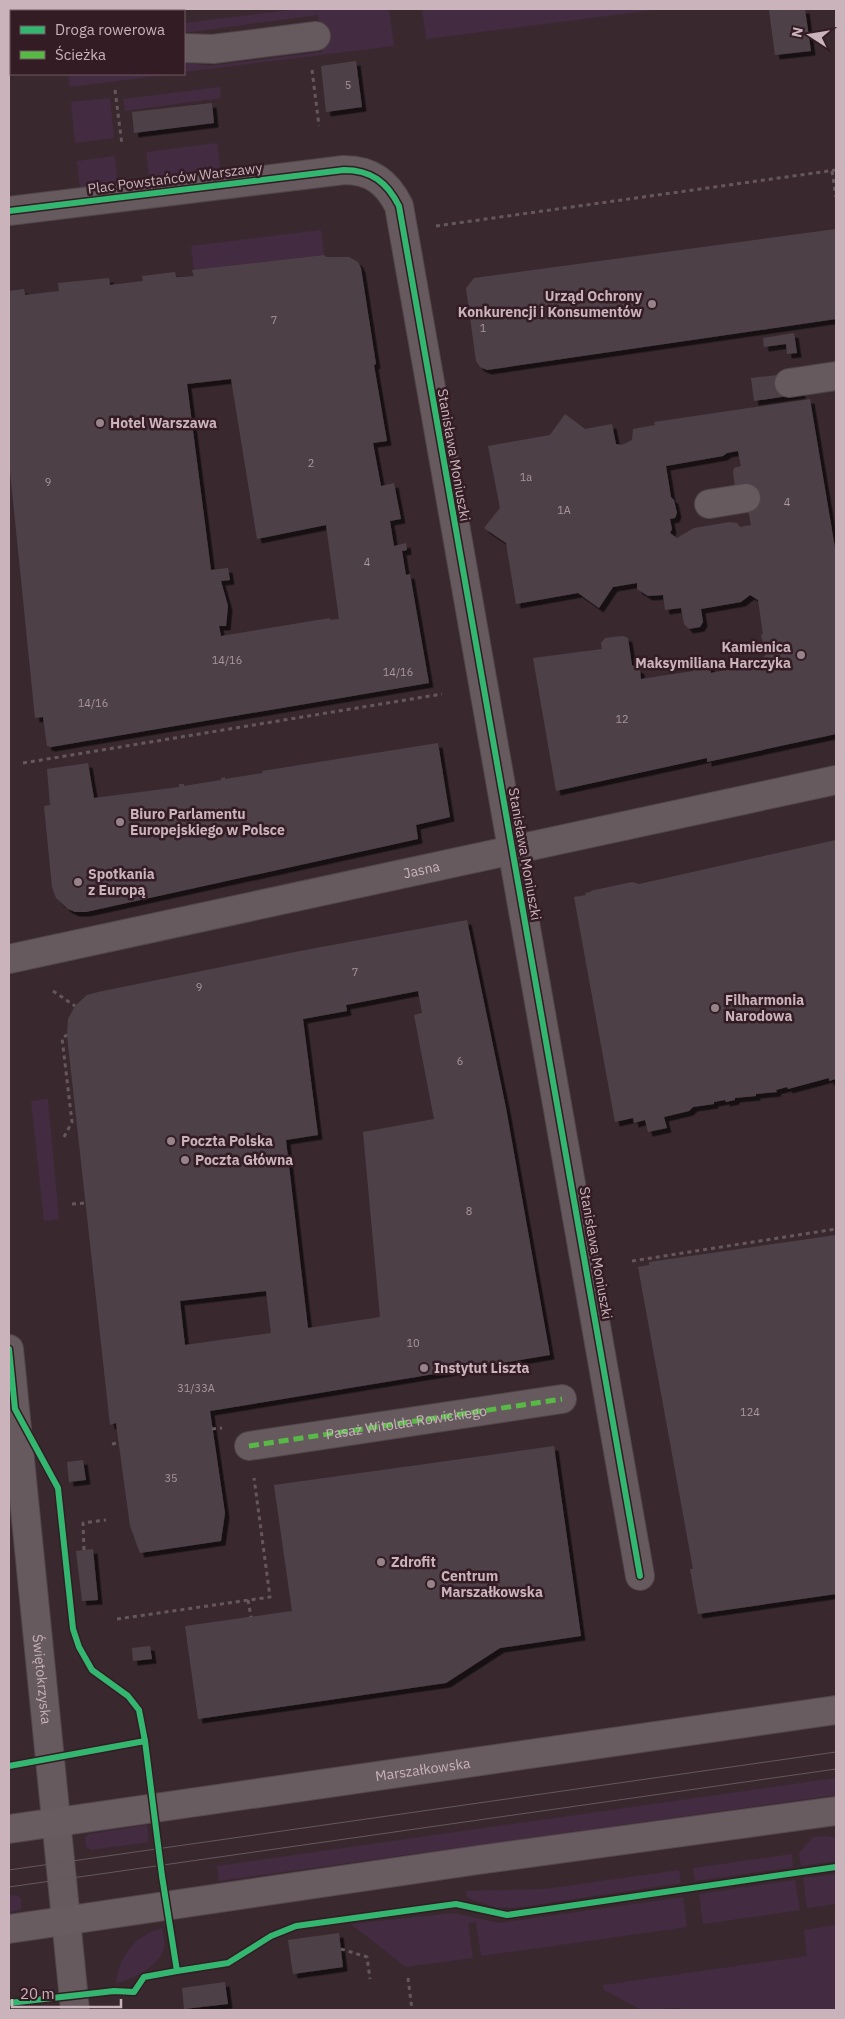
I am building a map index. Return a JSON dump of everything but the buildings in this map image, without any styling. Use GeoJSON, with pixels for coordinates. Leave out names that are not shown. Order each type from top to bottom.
{"type":"FeatureCollection","features":[{"type":"Feature","properties":{"kind":"main road","name":"Marszałkowska"},"geometry":{"type":"LineString","coordinates":[[9,1829],[836,1710]]}},
{"type":"Feature","properties":{"kind":"main road"},"geometry":{"type":"LineString","coordinates":[[9,1929],[497,1857],[836,1811]]}},
{"type":"Feature","properties":{"kind":"street"},"geometry":{"type":"LineString","coordinates":[[185,48],[213,49],[316,36]]}},
{"type":"Feature","properties":{"kind":"street","name":"Plac Powstańców Warszawy"},"geometry":{"type":"LineString","coordinates":[[9,211],[344,170]]}},
{"type":"Feature","properties":{"kind":"street","name":"Stanisława Moniuszki"},"geometry":{"type":"LineString","coordinates":[[344,170],[370,174],[392,194],[398,206],[640,1576]]}},
{"type":"Feature","properties":{"kind":"street"},"geometry":{"type":"LineString","coordinates":[[789,383],[836,376]]}},
{"type":"Feature","properties":{"kind":"street"},"geometry":{"type":"LineString","coordinates":[[709,504],[746,498]]}},
{"type":"Feature","properties":{"kind":"street","name":"Jasna"},"geometry":{"type":"LineString","coordinates":[[9,959],[836,780]]}},
{"type":"Feature","properties":{"kind":"street","name":"Świętokrzyska"},"geometry":{"type":"LineString","coordinates":[[9,1358],[56,1822],[64,1921],[75,2010]]}},
{"type":"Feature","properties":{"kind":"street","name":"Pasaż Witolda Rowickiego"},"geometry":{"type":"LineString","coordinates":[[249,1446],[562,1399]]}},
{"type":"Feature","properties":{"kind":"street"},"geometry":{"type":"LineString","coordinates":[[808,1815],[836,1819]]}},
{"type":"Feature","properties":{"kind":"path"},"geometry":{"type":"LineString","coordinates":[[311,62],[319,126]]}},
{"type":"Feature","properties":{"kind":"path"},"geometry":{"type":"LineString","coordinates":[[116,90],[122,145]]}},
{"type":"Feature","properties":{"kind":"path"},"geometry":{"type":"LineString","coordinates":[[436,226],[834,170],[836,197]]}},
{"type":"Feature","properties":{"kind":"path"},"geometry":{"type":"LineString","coordinates":[[23,763],[442,694]]}},
{"type":"Feature","properties":{"kind":"path"},"geometry":{"type":"LineString","coordinates":[[53,991],[75,1006]]}},
{"type":"Feature","properties":{"kind":"path"},"geometry":{"type":"LineString","coordinates":[[64,1137],[72,1122],[62,1038],[67,1035]]}},
{"type":"Feature","properties":{"kind":"path"},"geometry":{"type":"LineString","coordinates":[[72,1204],[85,1203]]}},
{"type":"Feature","properties":{"kind":"path"},"geometry":{"type":"LineString","coordinates":[[632,1261],[836,1229]]}},
{"type":"Feature","properties":{"kind":"path"},"geometry":{"type":"LineString","coordinates":[[112,1444],[118,1443]]}},
{"type":"Feature","properties":{"kind":"path"},"geometry":{"type":"LineString","coordinates":[[84,1550],[83,1523],[106,1520]]}},
{"type":"Feature","properties":{"kind":"path"},"geometry":{"type":"LineString","coordinates":[[117,1618],[270,1597],[262,1536]]}},
{"type":"Feature","properties":{"kind":"path"},"geometry":{"type":"LineString","coordinates":[[248,1600],[251,1617]]}},
{"type":"Feature","properties":{"kind":"path"},"geometry":{"type":"LineString","coordinates":[[341,1949],[367,1957],[370,1979]]}},
{"type":"Feature","properties":{"kind":"path"},"geometry":{"type":"LineString","coordinates":[[408,1978],[412,2010]]}},
{"type":"Feature","properties":{"kind":"shaded area"},"geometry":{"type":"Polygon","coordinates":[[[297,9],[389,9],[394,46],[185,72],[185,62],[209,66],[322,52],[318,15],[185,33],[185,23],[297,9]]]}},
{"type":"Feature","properties":{"kind":"shaded area"},"geometry":{"type":"Polygon","coordinates":[[[422,9],[662,9],[426,39],[422,9]]]}},
{"type":"Feature","properties":{"kind":"shaded area"},"geometry":{"type":"Polygon","coordinates":[[[68,75],[166,75],[70,87],[68,75]]]}},
{"type":"Feature","properties":{"kind":"shaded area"},"geometry":{"type":"Polygon","coordinates":[[[220,87],[221,98],[125,111],[123,99],[220,87]]]}},
{"type":"Feature","properties":{"kind":"shaded area"},"geometry":{"type":"Polygon","coordinates":[[[110,98],[114,138],[75,143],[71,102],[110,98]]]}},
{"type":"Feature","properties":{"kind":"shaded area"},"geometry":{"type":"Polygon","coordinates":[[[217,143],[221,173],[158,180],[149,175],[146,152],[217,143]]]}},
{"type":"Feature","properties":{"kind":"shaded area"},"geometry":{"type":"Polygon","coordinates":[[[115,156],[117,178],[113,184],[80,189],[77,161],[115,156]]]}},
{"type":"Feature","properties":{"kind":"shaded area"},"geometry":{"type":"Polygon","coordinates":[[[321,230],[324,255],[194,270],[191,246],[321,230]]]}},
{"type":"Feature","properties":{"kind":"shaded area"},"geometry":{"type":"Polygon","coordinates":[[[48,1099],[59,1219],[44,1221],[31,1101],[48,1099]]]}},
{"type":"Feature","properties":{"kind":"shaded area"},"geometry":{"type":"Polygon","coordinates":[[[836,1778],[836,1795],[219,1881],[217,1866],[836,1778]]]}},
{"type":"Feature","properties":{"kind":"shaded area"},"geometry":{"type":"Polygon","coordinates":[[[147,1825],[149,1842],[91,1850],[86,1846],[85,1838],[89,1834],[147,1825]]]}},
{"type":"Feature","properties":{"kind":"shaded area"},"geometry":{"type":"Polygon","coordinates":[[[826,1836],[836,1838],[836,1861],[801,1866],[799,1853],[813,1837],[826,1836]]]}},
{"type":"Feature","properties":{"kind":"shaded area"},"geometry":{"type":"Polygon","coordinates":[[[792,1854],[793,1867],[695,1881],[693,1868],[792,1854]]]}},
{"type":"Feature","properties":{"kind":"shaded area"},"geometry":{"type":"Polygon","coordinates":[[[679,1870],[681,1883],[515,1908],[494,1907],[467,1898],[466,1891],[545,1889],[679,1870]]]}},
{"type":"Feature","properties":{"kind":"shaded area"},"geometry":{"type":"Polygon","coordinates":[[[836,1874],[836,1904],[807,1908],[803,1878],[836,1874]]]}},
{"type":"Feature","properties":{"kind":"shaded area"},"geometry":{"type":"Polygon","coordinates":[[[795,1880],[800,1910],[703,1924],[699,1894],[795,1880]]]}},
{"type":"Feature","properties":{"kind":"shaded area"},"geometry":{"type":"Polygon","coordinates":[[[17,1895],[21,1898],[21,1909],[9,1913],[9,1896],[17,1895]]]}},
{"type":"Feature","properties":{"kind":"shaded area"},"geometry":{"type":"Polygon","coordinates":[[[683,1897],[687,1927],[481,1956],[476,1922],[468,1923],[473,1958],[406,1967],[351,1924],[453,1913],[500,1923],[683,1897]]]}},
{"type":"Feature","properties":{"kind":"shaded area"},"geometry":{"type":"Polygon","coordinates":[[[836,1925],[836,2010],[681,2010],[680,2008],[642,2010],[604,1990],[603,1985],[807,1956],[804,1930],[836,1925]]]}},
{"type":"Feature","properties":{"kind":"shaded area"},"geometry":{"type":"Polygon","coordinates":[[[162,1928],[163,1951],[156,1962],[143,1972],[116,1983],[121,1964],[130,1948],[144,1936],[162,1928]]]}},
{"type":"Feature","properties":{"kind":"tram line"},"geometry":{"type":"LineString","coordinates":[[9,1870],[836,1752]]}},
{"type":"Feature","properties":{"kind":"tram line"},"geometry":{"type":"LineString","coordinates":[[9,1887],[836,1769]]}},
{"type":"Feature","properties":{"kind":"marked path"},"geometry":{"type":"LineString","coordinates":[[249,1446],[562,1399]]}},
{"type":"Feature","properties":{"kind":"cycle path"},"geometry":{"type":"LineString","coordinates":[[9,211],[344,170],[362,172],[377,179],[389,190],[399,206],[640,1576]]}},
{"type":"Feature","properties":{"kind":"cycle path"},"geometry":{"type":"LineString","coordinates":[[9,1349],[15,1409],[58,1488],[73,1629],[79,1647],[92,1670],[128,1696],[139,1710],[145,1741]]}},
{"type":"Feature","properties":{"kind":"cycle path"},"geometry":{"type":"LineString","coordinates":[[9,1766],[145,1741],[162,1876],[177,1971],[144,1977],[134,1992],[114,1991],[9,2003]]}},
{"type":"Feature","properties":{"kind":"cycle path"},"geometry":{"type":"LineString","coordinates":[[177,1971],[228,1963],[271,1936],[296,1926],[456,1904],[507,1915],[836,1867]]}},
{"type":"Feature","properties":{"kind":"place","name":"Urząd Ochrony Konkurencji i Konsumentów"},"geometry":{"type":"Point","coordinates":[652,304]}},
{"type":"Feature","properties":{"kind":"place","name":"Hotel Warszawa"},"geometry":{"type":"Point","coordinates":[100,423]}},
{"type":"Feature","properties":{"kind":"place","name":"Kamienica Maksymiliana Harczyka"},"geometry":{"type":"Point","coordinates":[801,655]}},
{"type":"Feature","properties":{"kind":"place","name":"Biuro Parlamentu Europejskiego w Polsce"},"geometry":{"type":"Point","coordinates":[120,822]}},
{"type":"Feature","properties":{"kind":"place","name":"Spotkania z Europą"},"geometry":{"type":"Point","coordinates":[78,882]}},
{"type":"Feature","properties":{"kind":"place","name":"Filharmonia Narodowa"},"geometry":{"type":"Point","coordinates":[715,1008]}},
{"type":"Feature","properties":{"kind":"place","name":"Poczta Polska"},"geometry":{"type":"Point","coordinates":[171,1141]}},
{"type":"Feature","properties":{"kind":"place","name":"Poczta Główna"},"geometry":{"type":"Point","coordinates":[185,1160]}},
{"type":"Feature","properties":{"kind":"place","name":"Instytut Liszta"},"geometry":{"type":"Point","coordinates":[424,1368]}},
{"type":"Feature","properties":{"kind":"place","name":"Zdrofit"},"geometry":{"type":"Point","coordinates":[381,1562]}},
{"type":"Feature","properties":{"kind":"place","name":"Centrum Marszałkowska"},"geometry":{"type":"Point","coordinates":[431,1584]}}]}
